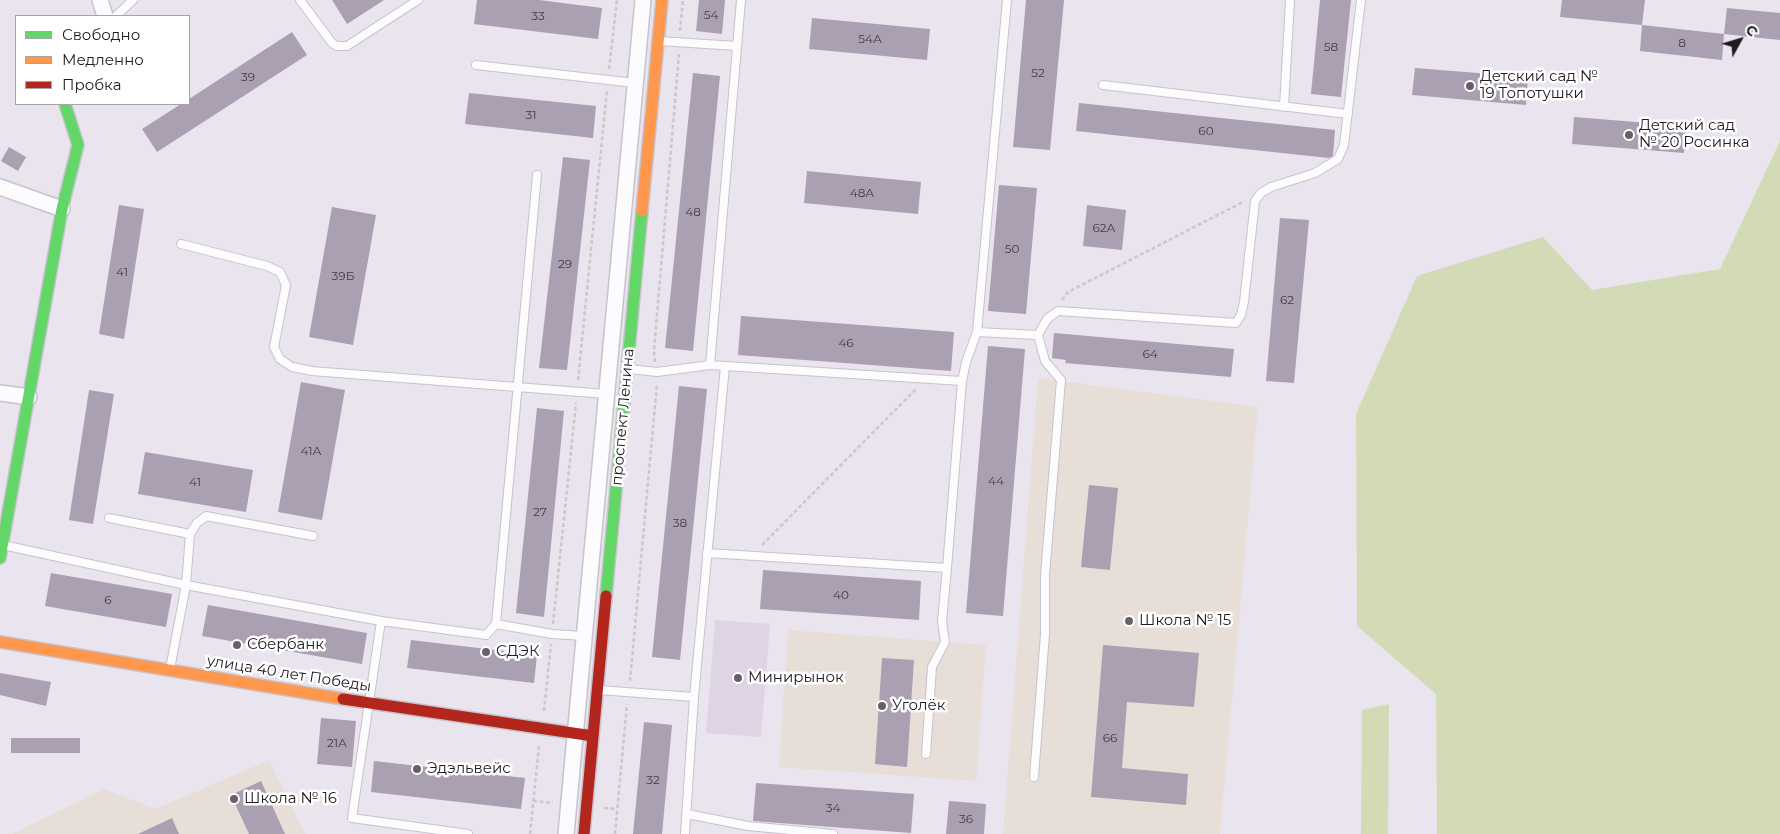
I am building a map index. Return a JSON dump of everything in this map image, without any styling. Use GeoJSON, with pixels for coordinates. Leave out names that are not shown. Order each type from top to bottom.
{"type":"FeatureCollection","features":[{"type":"Feature","properties":{"kind":"street"},"geometry":{"type":"LineString","coordinates":[[100,0],[104,15]]}},
{"type":"Feature","properties":{"kind":"street","name":"проспект Ленина"},"geometry":{"type":"LineString","coordinates":[[566,834],[643,0]]}},
{"type":"Feature","properties":{"kind":"street","name":"проспект Ленина"},"geometry":{"type":"LineString","coordinates":[[584,834],[662,0]]}},
{"type":"Feature","properties":{"kind":"street"},"geometry":{"type":"LineString","coordinates":[[0,558],[62,209],[78,145],[64,108],[65,105]]}},
{"type":"Feature","properties":{"kind":"street"},"geometry":{"type":"LineString","coordinates":[[0,187],[62,209]]}},
{"type":"Feature","properties":{"kind":"street"},"geometry":{"type":"LineString","coordinates":[[0,393],[29,397]]}},
{"type":"Feature","properties":{"kind":"street","name":"улица 40 лет Победы"},"geometry":{"type":"LineString","coordinates":[[0,642],[289,691],[370,701],[593,736]]}},
{"type":"Feature","properties":{"kind":"lane"},"geometry":{"type":"LineString","coordinates":[[117,15],[133,0]]}},
{"type":"Feature","properties":{"kind":"lane"},"geometry":{"type":"LineString","coordinates":[[300,0],[332,43],[338,46],[347,46],[418,0]]}},
{"type":"Feature","properties":{"kind":"lane"},"geometry":{"type":"LineString","coordinates":[[710,365],[741,0]]}},
{"type":"Feature","properties":{"kind":"lane"},"geometry":{"type":"LineString","coordinates":[[926,754],[932,667],[945,642],[942,621],[962,381],[966,362],[977,332],[1007,0]]}},
{"type":"Feature","properties":{"kind":"lane"},"geometry":{"type":"LineString","coordinates":[[1284,108],[1290,0]]}},
{"type":"Feature","properties":{"kind":"lane"},"geometry":{"type":"LineString","coordinates":[[1034,777],[1045,634],[1045,575],[1061,380],[1045,361],[1038,335],[1047,319],[1058,311],[1236,323],[1241,315],[1244,302],[1255,201],[1271,187],[1315,173],[1338,159],[1344,145],[1361,0]]}},
{"type":"Feature","properties":{"kind":"lane"},"geometry":{"type":"LineString","coordinates":[[657,41],[737,46]]}},
{"type":"Feature","properties":{"kind":"lane"},"geometry":{"type":"LineString","coordinates":[[476,66],[635,83]]}},
{"type":"Feature","properties":{"kind":"lane"},"geometry":{"type":"LineString","coordinates":[[1103,85],[1284,108],[1348,114]]}},
{"type":"Feature","properties":{"kind":"lane"},"geometry":{"type":"LineString","coordinates":[[1,544],[186,585],[381,621],[486,635],[496,624],[537,176]]}},
{"type":"Feature","properties":{"kind":"lane"},"geometry":{"type":"LineString","coordinates":[[181,244],[268,266],[280,272],[286,285],[274,346],[280,359],[292,367],[312,371],[606,394]]}},
{"type":"Feature","properties":{"kind":"lane"},"geometry":{"type":"LineString","coordinates":[[977,332],[1038,335]]}},
{"type":"Feature","properties":{"kind":"lane"},"geometry":{"type":"LineString","coordinates":[[628,369],[656,372],[710,365],[962,381]]}},
{"type":"Feature","properties":{"kind":"lane"},"geometry":{"type":"LineString","coordinates":[[685,834],[694,697],[725,366]]}},
{"type":"Feature","properties":{"kind":"lane"},"geometry":{"type":"LineString","coordinates":[[170,670],[186,585],[190,534],[197,523],[206,516],[313,536]]}},
{"type":"Feature","properties":{"kind":"lane"},"geometry":{"type":"LineString","coordinates":[[109,518],[190,534]]}},
{"type":"Feature","properties":{"kind":"lane"},"geometry":{"type":"LineString","coordinates":[[707,552],[947,568]]}},
{"type":"Feature","properties":{"kind":"lane"},"geometry":{"type":"LineString","coordinates":[[381,621],[352,818],[468,834]]}},
{"type":"Feature","properties":{"kind":"lane"},"geometry":{"type":"LineString","coordinates":[[496,624],[552,634],[584,636]]}},
{"type":"Feature","properties":{"kind":"lane"},"geometry":{"type":"LineString","coordinates":[[598,690],[694,697]]}},
{"type":"Feature","properties":{"kind":"lane"},"geometry":{"type":"LineString","coordinates":[[687,814],[748,826],[833,834]]}},
{"type":"Feature","properties":{"kind":"path"},"geometry":{"type":"LineString","coordinates":[[530,834],[617,0]]}},
{"type":"Feature","properties":{"kind":"path"},"geometry":{"type":"LineString","coordinates":[[615,834],[634,655],[656,372],[654,351],[683,0]]}},
{"type":"Feature","properties":{"kind":"path"},"geometry":{"type":"LineString","coordinates":[[1058,311],[1060,303],[1068,292],[1262,193]]}},
{"type":"Feature","properties":{"kind":"path"},"geometry":{"type":"LineString","coordinates":[[752,556],[926,379]]}},
{"type":"Feature","properties":{"kind":"shaded area","name":"Школа № 15"},"geometry":{"type":"Polygon","coordinates":[[[1038,378],[1258,407],[1220,834],[1003,834],[1038,378]]]}},
{"type":"Feature","properties":{"kind":"shaded area","name":"Минирынок"},"geometry":{"type":"Polygon","coordinates":[[[715,620],[770,624],[761,737],[706,733],[715,620]]]}},
{"type":"Feature","properties":{"kind":"shaded area","name":"Уголёк"},"geometry":{"type":"Polygon","coordinates":[[[788,630],[986,645],[976,781],[779,767],[788,630]]]}},
{"type":"Feature","properties":{"kind":"shaded area","name":"Школа № 16"},"geometry":{"type":"Polygon","coordinates":[[[269,760],[305,834],[12,834],[104,789],[156,809],[269,760]]]}},
{"type":"Feature","properties":{"kind":"green space"},"geometry":{"type":"Polygon","coordinates":[[[1780,141],[1780,834],[1437,834],[1436,694],[1357,626],[1356,414],[1417,276],[1543,237],[1592,290],[1720,269],[1780,141]]]}},
{"type":"Feature","properties":{"kind":"green space"},"geometry":{"type":"Polygon","coordinates":[[[1389,704],[1388,834],[1361,834],[1362,710],[1389,704]]]}},
{"type":"Feature","properties":{"kind":"building"},"geometry":{"type":"Polygon","coordinates":[[[332,0],[384,0],[347,24],[332,0]]]}},
{"type":"Feature","properties":{"kind":"building"},"geometry":{"type":"Polygon","coordinates":[[[477,0],[539,0],[602,8],[598,39],[474,24],[477,0]]]}},
{"type":"Feature","properties":{"kind":"building"},"geometry":{"type":"Polygon","coordinates":[[[699,0],[725,0],[722,34],[696,31],[699,0]]]}},
{"type":"Feature","properties":{"kind":"building"},"geometry":{"type":"Polygon","coordinates":[[[1026,0],[1064,0],[1050,150],[1013,147],[1026,0]]]}},
{"type":"Feature","properties":{"kind":"building"},"geometry":{"type":"Polygon","coordinates":[[[1320,0],[1351,0],[1341,97],[1311,94],[1320,0]]]}},
{"type":"Feature","properties":{"kind":"building"},"geometry":{"type":"Polygon","coordinates":[[[1562,0],[1645,0],[1642,25],[1560,17],[1562,0]]]}},
{"type":"Feature","properties":{"kind":"building"},"geometry":{"type":"Polygon","coordinates":[[[1727,8],[1780,13],[1780,40],[1724,34],[1727,8]]]}},
{"type":"Feature","properties":{"kind":"building"},"geometry":{"type":"Polygon","coordinates":[[[812,18],[930,29],[927,60],[809,49],[812,18]]]}},
{"type":"Feature","properties":{"kind":"building"},"geometry":{"type":"Polygon","coordinates":[[[1642,25],[1724,34],[1722,60],[1640,51],[1642,25]]]}},
{"type":"Feature","properties":{"kind":"building"},"geometry":{"type":"Polygon","coordinates":[[[292,32],[307,55],[157,152],[142,129],[179,105],[190,105],[190,98],[292,32]]]}},
{"type":"Feature","properties":{"kind":"building","name":"Детский сад № 19 Топотушки"},"geometry":{"type":"Polygon","coordinates":[[[1415,68],[1528,77],[1526,105],[1412,95],[1415,68]]]}},
{"type":"Feature","properties":{"kind":"building"},"geometry":{"type":"Polygon","coordinates":[[[693,73],[720,76],[693,351],[665,348],[693,73]]]}},
{"type":"Feature","properties":{"kind":"building"},"geometry":{"type":"Polygon","coordinates":[[[469,93],[596,106],[593,138],[465,124],[469,93]]]}},
{"type":"Feature","properties":{"kind":"building"},"geometry":{"type":"Polygon","coordinates":[[[1079,103],[1335,130],[1333,156],[1329,158],[1076,131],[1079,103]]]}},
{"type":"Feature","properties":{"kind":"building","name":"Детский сад № 20 Росинка"},"geometry":{"type":"Polygon","coordinates":[[[1574,117],[1686,126],[1684,153],[1572,144],[1574,117]]]}},
{"type":"Feature","properties":{"kind":"building"},"geometry":{"type":"Polygon","coordinates":[[[9,147],[26,157],[18,171],[1,161],[9,147]]]}},
{"type":"Feature","properties":{"kind":"building"},"geometry":{"type":"Polygon","coordinates":[[[563,157],[590,160],[567,370],[539,368],[563,157]]]}},
{"type":"Feature","properties":{"kind":"building"},"geometry":{"type":"Polygon","coordinates":[[[807,171],[921,182],[918,214],[804,203],[807,171]]]}},
{"type":"Feature","properties":{"kind":"building"},"geometry":{"type":"Polygon","coordinates":[[[999,185],[1037,188],[1026,314],[988,311],[999,185]]]}},
{"type":"Feature","properties":{"kind":"building"},"geometry":{"type":"Polygon","coordinates":[[[119,205],[144,209],[124,339],[99,334],[119,205]]]}},
{"type":"Feature","properties":{"kind":"building"},"geometry":{"type":"Polygon","coordinates":[[[1087,205],[1126,210],[1122,250],[1083,246],[1087,205]]]}},
{"type":"Feature","properties":{"kind":"building"},"geometry":{"type":"Polygon","coordinates":[[[332,207],[376,215],[353,345],[309,337],[332,207]]]}},
{"type":"Feature","properties":{"kind":"building"},"geometry":{"type":"Polygon","coordinates":[[[1280,218],[1309,220],[1294,383],[1266,381],[1280,218]]]}},
{"type":"Feature","properties":{"kind":"building"},"geometry":{"type":"Polygon","coordinates":[[[741,316],[954,332],[951,371],[738,355],[741,316]]]}},
{"type":"Feature","properties":{"kind":"building"},"geometry":{"type":"Polygon","coordinates":[[[1054,333],[1234,349],[1231,377],[1065,363],[1066,360],[1052,358],[1054,333]]]}},
{"type":"Feature","properties":{"kind":"building"},"geometry":{"type":"Polygon","coordinates":[[[988,346],[1025,349],[1003,616],[966,613],[988,346]]]}},
{"type":"Feature","properties":{"kind":"building"},"geometry":{"type":"Polygon","coordinates":[[[301,382],[345,390],[322,520],[278,512],[301,382]]]}},
{"type":"Feature","properties":{"kind":"building"},"geometry":{"type":"Polygon","coordinates":[[[679,386],[707,389],[680,660],[652,657],[679,386]]]}},
{"type":"Feature","properties":{"kind":"building"},"geometry":{"type":"Polygon","coordinates":[[[89,390],[114,394],[93,524],[69,520],[89,390]]]}},
{"type":"Feature","properties":{"kind":"building"},"geometry":{"type":"Polygon","coordinates":[[[537,408],[564,411],[544,617],[516,613],[537,408]]]}},
{"type":"Feature","properties":{"kind":"building"},"geometry":{"type":"Polygon","coordinates":[[[145,452],[253,470],[246,512],[138,494],[145,452]]]}},
{"type":"Feature","properties":{"kind":"building"},"geometry":{"type":"Polygon","coordinates":[[[1089,485],[1118,488],[1110,570],[1081,567],[1089,485]]]}},
{"type":"Feature","properties":{"kind":"building"},"geometry":{"type":"Polygon","coordinates":[[[763,570],[921,581],[919,620],[760,609],[763,570]]]}},
{"type":"Feature","properties":{"kind":"building"},"geometry":{"type":"Polygon","coordinates":[[[51,573],[172,594],[166,627],[45,606],[51,573]]]}},
{"type":"Feature","properties":{"kind":"building"},"geometry":{"type":"Polygon","coordinates":[[[208,605],[367,633],[362,664],[202,636],[208,605]]]}},
{"type":"Feature","properties":{"kind":"building"},"geometry":{"type":"Polygon","coordinates":[[[411,640],[537,655],[534,683],[407,668],[411,640]]]}},
{"type":"Feature","properties":{"kind":"building"},"geometry":{"type":"Polygon","coordinates":[[[1103,645],[1199,653],[1194,707],[1127,702],[1122,768],[1188,774],[1186,805],[1091,797],[1103,645]]]}},
{"type":"Feature","properties":{"kind":"building"},"geometry":{"type":"Polygon","coordinates":[[[882,658],[914,660],[907,767],[875,764],[882,658]]]}},
{"type":"Feature","properties":{"kind":"building"},"geometry":{"type":"Polygon","coordinates":[[[0,673],[51,682],[46,706],[0,695],[0,673]]]}},
{"type":"Feature","properties":{"kind":"building"},"geometry":{"type":"Polygon","coordinates":[[[321,718],[356,721],[352,767],[317,764],[321,718]]]}},
{"type":"Feature","properties":{"kind":"building"},"geometry":{"type":"Polygon","coordinates":[[[644,722],[672,725],[662,834],[633,834],[644,722]]]}},
{"type":"Feature","properties":{"kind":"building"},"geometry":{"type":"Polygon","coordinates":[[[11,738],[80,738],[80,753],[11,753],[11,738]]]}},
{"type":"Feature","properties":{"kind":"building"},"geometry":{"type":"Polygon","coordinates":[[[374,761],[525,778],[521,809],[371,792],[374,761]]]}},
{"type":"Feature","properties":{"kind":"building"},"geometry":{"type":"Polygon","coordinates":[[[261,781],[285,834],[249,834],[231,795],[261,781]]]}},
{"type":"Feature","properties":{"kind":"building"},"geometry":{"type":"Polygon","coordinates":[[[756,783],[914,794],[911,833],[753,821],[756,783]]]}},
{"type":"Feature","properties":{"kind":"building"},"geometry":{"type":"Polygon","coordinates":[[[949,801],[986,804],[984,834],[946,834],[949,801]]]}},
{"type":"Feature","properties":{"kind":"building"},"geometry":{"type":"Polygon","coordinates":[[[172,818],[179,834],[138,834],[172,818]]]}},
{"type":"Feature","properties":{"kind":"traffic: fast"},"geometry":{"type":"LineString","coordinates":[[0,558],[62,209],[78,145],[65,105]]}},
{"type":"Feature","properties":{"kind":"traffic: fast"},"geometry":{"type":"LineString","coordinates":[[606,596],[642,211]]}},
{"type":"Feature","properties":{"kind":"traffic: slow"},"geometry":{"type":"LineString","coordinates":[[642,211],[662,0]]}},
{"type":"Feature","properties":{"kind":"traffic: slow"},"geometry":{"type":"LineString","coordinates":[[0,642],[343,699]]}},
{"type":"Feature","properties":{"kind":"traffic: jam"},"geometry":{"type":"LineString","coordinates":[[584,834],[606,596]]}},
{"type":"Feature","properties":{"kind":"traffic: jam"},"geometry":{"type":"LineString","coordinates":[[343,699],[593,736]]}},
{"type":"Feature","properties":{"kind":"place","name":"Детский сад № 19 Топотушки"},"geometry":{"type":"Point","coordinates":[1470,86]}},
{"type":"Feature","properties":{"kind":"place","name":"Детский сад № 20 Росинка"},"geometry":{"type":"Point","coordinates":[1629,135]}},
{"type":"Feature","properties":{"kind":"place","name":"Школа № 15"},"geometry":{"type":"Point","coordinates":[1129,621]}},
{"type":"Feature","properties":{"kind":"place","name":"Сбербанк"},"geometry":{"type":"Point","coordinates":[237,645]}},
{"type":"Feature","properties":{"kind":"place","name":"СДЭК"},"geometry":{"type":"Point","coordinates":[486,652]}},
{"type":"Feature","properties":{"kind":"place","name":"Минирынок"},"geometry":{"type":"Point","coordinates":[738,678]}},
{"type":"Feature","properties":{"kind":"place","name":"Уголёк"},"geometry":{"type":"Point","coordinates":[882,706]}},
{"type":"Feature","properties":{"kind":"place","name":"Эдэльвейс"},"geometry":{"type":"Point","coordinates":[417,769]}},
{"type":"Feature","properties":{"kind":"place","name":"Школа № 16"},"geometry":{"type":"Point","coordinates":[234,799]}}]}
